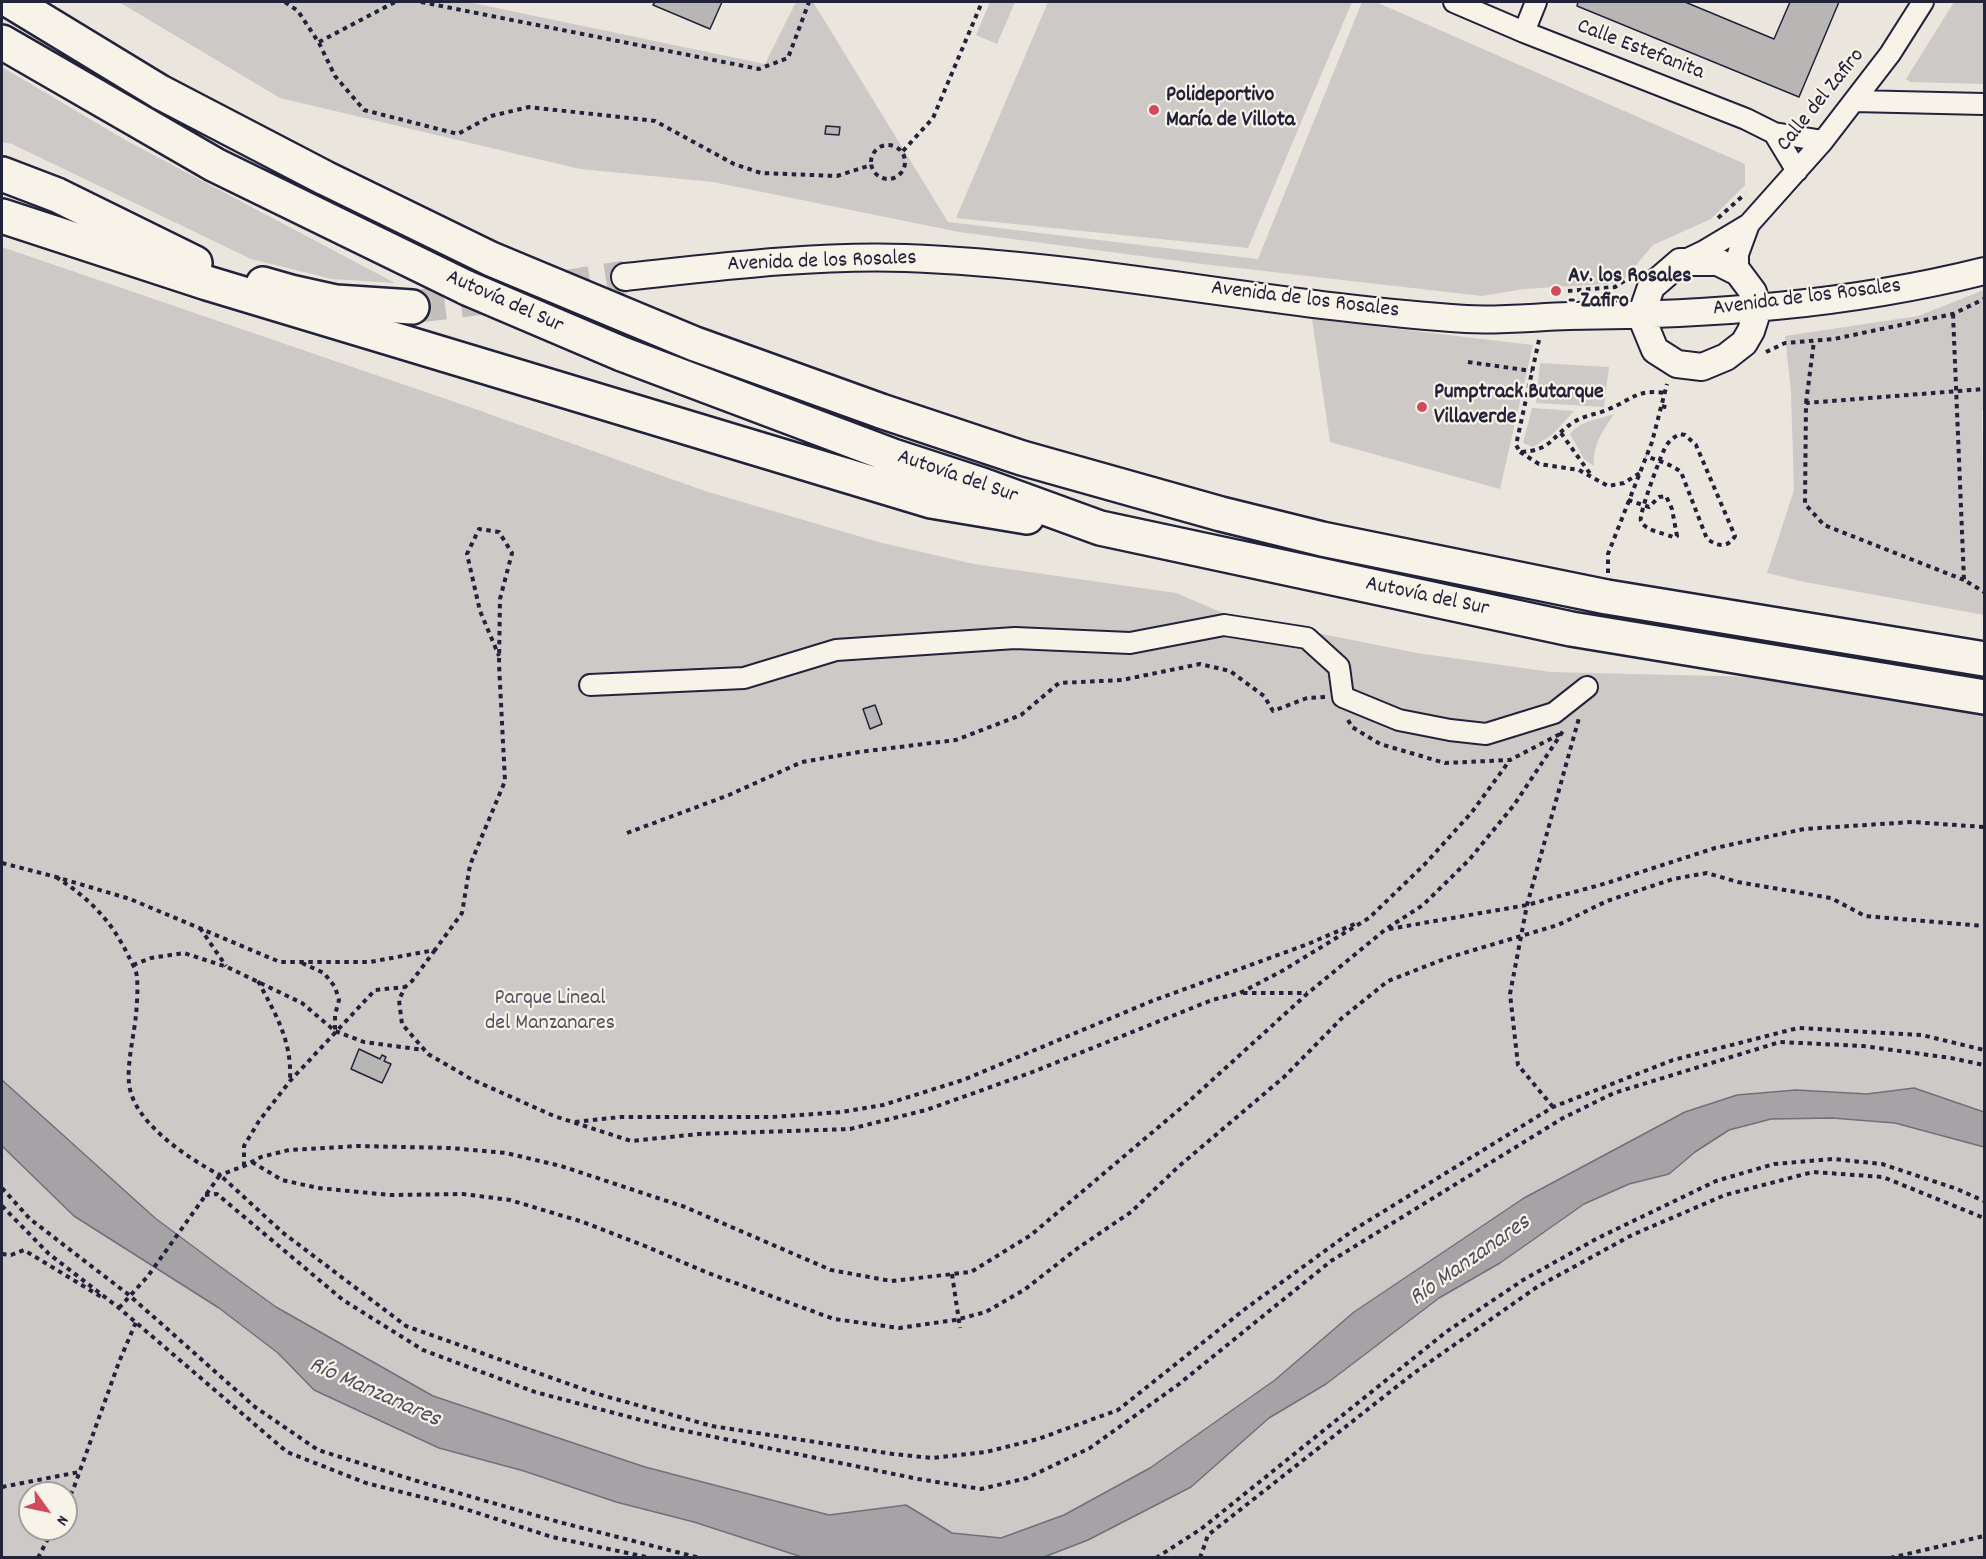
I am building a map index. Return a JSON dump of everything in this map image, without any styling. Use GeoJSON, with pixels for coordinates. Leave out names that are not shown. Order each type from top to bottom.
{"type":"FeatureCollection","features":[{"type":"Feature","properties":{"kind":"highway","name":"Autovía del Sur"},"geometry":{"type":"LineString","coordinates":[[12,2],[160,92],[325,178],[491,259],[695,344],[881,411],[1022,458],[1221,514],[1322,539],[1607,597],[1984,659]]}},
{"type":"Feature","properties":{"kind":"highway","name":"Autovía del Sur"},"geometry":{"type":"LineString","coordinates":[[2,42],[215,165],[467,288],[622,354],[839,437],[1100,528],[1571,629],[1984,697]]}},
{"type":"Feature","properties":{"kind":"highway"},"geometry":{"type":"LineString","coordinates":[[2,174],[57,195],[195,264]]}},
{"type":"Feature","properties":{"kind":"highway"},"geometry":{"type":"LineString","coordinates":[[2,205],[291,292],[336,302],[412,307]]}},
{"type":"Feature","properties":{"kind":"highway"},"geometry":{"type":"LineString","coordinates":[[2,216],[218,286],[931,501],[1100,528]]}},
{"type":"Feature","properties":{"kind":"street","name":"Calle Estefanita"},"geometry":{"type":"LineString","coordinates":[[1454,2],[1524,32],[1746,118],[1774,133],[1823,141]]}},
{"type":"Feature","properties":{"kind":"street"},"geometry":{"type":"LineString","coordinates":[[1524,32],[1536,2]]}},
{"type":"Feature","properties":{"kind":"street","name":"Calle del Zafiro"},"geometry":{"type":"LineString","coordinates":[[1680,262],[1704,251],[1749,224],[1823,141],[1890,54],[1923,2]]}},
{"type":"Feature","properties":{"kind":"street"},"geometry":{"type":"LineString","coordinates":[[1854,101],[1984,104]]}},
{"type":"Feature","properties":{"kind":"street"},"geometry":{"type":"LineString","coordinates":[[1774,133],[1797,171]]}},
{"type":"Feature","properties":{"kind":"street","name":"Calle del Zafiro"},"geometry":{"type":"LineString","coordinates":[[1738,272],[1738,254],[1749,224]]}},
{"type":"Feature","properties":{"kind":"street","name":"Avenida de los Rosales"},"geometry":{"type":"LineString","coordinates":[[625,277],[818,260],[903,258],[998,264],[1347,308],[1469,319],[1641,316],[1758,309],[1851,298],[1984,271]]}},
{"type":"Feature","properties":{"kind":"street"},"geometry":{"type":"LineString","coordinates":[[1680,262],[1718,262],[1738,272],[1753,292],[1758,309],[1751,331],[1744,343],[1726,357],[1702,367],[1677,364],[1655,350],[1641,316],[1651,287],[1680,262]]}},
{"type":"Feature","properties":{"kind":"street"},"geometry":{"type":"LineString","coordinates":[[590,685],[744,678],[836,650],[1015,638],[1130,643],[1224,625],[1307,638],[1339,667],[1343,697],[1399,720],[1486,734],[1554,712],[1585,696]]}},
{"type":"Feature","properties":{"kind":"path"},"geometry":{"type":"LineString","coordinates":[[285,2],[298,11],[319,42],[335,76],[364,110],[458,134],[491,116],[529,107],[655,121],[734,164],[761,173],[837,176],[871,165]]}},
{"type":"Feature","properties":{"kind":"path"},"geometry":{"type":"LineString","coordinates":[[319,42],[395,2]]}},
{"type":"Feature","properties":{"kind":"path"},"geometry":{"type":"LineString","coordinates":[[421,2],[759,69],[788,58],[809,2]]}},
{"type":"Feature","properties":{"kind":"path"},"geometry":{"type":"LineString","coordinates":[[903,151],[933,118],[982,2]]}},
{"type":"Feature","properties":{"kind":"path"},"geometry":{"type":"LineString","coordinates":[[892,144],[903,151],[906,163],[902,172],[895,178],[886,179],[876,174],[871,165],[872,154],[880,146],[892,144]]}},
{"type":"Feature","properties":{"kind":"path"},"geometry":{"type":"LineString","coordinates":[[1715,221],[1744,194]]}},
{"type":"Feature","properties":{"kind":"path"},"geometry":{"type":"LineString","coordinates":[[1558,292],[1615,287],[1626,282],[1634,273]]}},
{"type":"Feature","properties":{"kind":"path"},"geometry":{"type":"LineString","coordinates":[[1759,355],[1785,343],[1834,339],[1953,314],[1984,299]]}},
{"type":"Feature","properties":{"kind":"path"},"geometry":{"type":"LineString","coordinates":[[1953,314],[1964,579]]}},
{"type":"Feature","properties":{"kind":"path"},"geometry":{"type":"LineString","coordinates":[[1539,340],[1516,445],[1520,452],[1539,464],[1579,471],[1608,486],[1624,483],[1640,473]]}},
{"type":"Feature","properties":{"kind":"path"},"geometry":{"type":"LineString","coordinates":[[1814,341],[1806,403],[1805,504],[1824,525],[1964,579],[1984,592]]}},
{"type":"Feature","properties":{"kind":"path"},"geometry":{"type":"LineString","coordinates":[[1468,362],[1532,371]]}},
{"type":"Feature","properties":{"kind":"path"},"geometry":{"type":"LineString","coordinates":[[1608,574],[1608,554],[1646,456],[1667,382],[1676,386]]}},
{"type":"Feature","properties":{"kind":"path"},"geometry":{"type":"LineString","coordinates":[[1806,403],[1984,389]]}},
{"type":"Feature","properties":{"kind":"path"},"geometry":{"type":"LineString","coordinates":[[1520,452],[1540,449],[1550,444],[1576,421],[1608,410],[1634,395],[1654,391],[1665,393]]}},
{"type":"Feature","properties":{"kind":"path"},"geometry":{"type":"LineString","coordinates":[[1662,406],[1668,408]]}},
{"type":"Feature","properties":{"kind":"path"},"geometry":{"type":"LineString","coordinates":[[1561,432],[1594,478]]}},
{"type":"Feature","properties":{"kind":"path"},"geometry":{"type":"LineString","coordinates":[[1628,500],[1643,506],[1649,507],[1659,497],[1666,496],[1672,509],[1677,536],[1673,537],[1646,527],[1641,521],[1640,514],[1643,506],[1660,461],[1664,448],[1674,437],[1680,434],[1685,435],[1696,445],[1735,536],[1726,545],[1716,544],[1707,539],[1681,472],[1673,466],[1660,461],[1646,456]]}},
{"type":"Feature","properties":{"kind":"path"},"geometry":{"type":"LineString","coordinates":[[499,656],[480,611],[467,554],[479,529],[499,532],[512,553],[500,599],[499,656],[505,781],[470,865],[462,913],[412,981],[405,987],[399,1000],[402,1024],[428,1054],[471,1079],[554,1116],[631,1141],[699,1134],[850,1129],[926,1110],[1030,1073],[1212,1000],[1240,993],[1282,971],[1369,918],[1425,864],[1472,812],[1510,760]]}},
{"type":"Feature","properties":{"kind":"path"},"geometry":{"type":"LineString","coordinates":[[627,833],[729,795],[802,762],[859,752],[956,740],[1021,715],[1059,683],[1122,680],[1200,664],[1230,671],[1264,696],[1273,711],[1306,698]]}},
{"type":"Feature","properties":{"kind":"path"},"geometry":{"type":"LineString","coordinates":[[1571,720],[1585,696]]}},
{"type":"Feature","properties":{"kind":"path"},"geometry":{"type":"LineString","coordinates":[[1553,1107],[1518,1065],[1510,994],[1527,905],[1585,696]]}},
{"type":"Feature","properties":{"kind":"path"},"geometry":{"type":"LineString","coordinates":[[119,1308],[148,1276],[220,1175],[261,1157],[289,1150],[358,1146],[450,1148],[506,1153],[561,1166],[685,1207],[831,1270],[891,1281],[971,1272],[1031,1235],[1186,1103],[1308,993],[1386,929],[1423,905],[1469,860],[1514,805],[1566,727]]}},
{"type":"Feature","properties":{"kind":"path"},"geometry":{"type":"LineString","coordinates":[[1386,929],[1527,905],[1607,883],[1715,848],[1804,829],[1912,822],[1984,827]]}},
{"type":"Feature","properties":{"kind":"path"},"geometry":{"type":"LineString","coordinates":[[2,863],[130,899],[280,962],[370,962],[435,950]]}},
{"type":"Feature","properties":{"kind":"path"},"geometry":{"type":"LineString","coordinates":[[252,1162],[282,1180],[318,1188],[390,1195],[463,1194],[510,1200],[582,1222],[708,1273],[834,1319],[899,1328],[958,1319],[986,1312],[1024,1290],[1078,1248],[1131,1212],[1178,1167],[1284,1077],[1342,1018],[1388,981],[1447,958],[1558,926],[1607,902],[1651,886],[1673,879],[1707,873],[1738,882],[1831,898],[1866,916],[1984,926]]}},
{"type":"Feature","properties":{"kind":"path"},"geometry":{"type":"LineString","coordinates":[[56,877],[80,892],[98,909],[119,937],[137,976],[136,1015],[129,1084],[134,1101],[146,1119],[194,1162],[220,1175],[282,1232],[406,1326],[594,1393],[712,1426],[932,1458],[986,1452],[1038,1438],[1118,1410],[1245,1309],[1355,1229],[1553,1107],[1673,1060],[1798,1028],[1922,1035],[1984,1050]]}},
{"type":"Feature","properties":{"kind":"path"},"geometry":{"type":"LineString","coordinates":[[572,1122],[621,1117],[772,1118],[842,1112],[883,1105],[963,1080],[1152,1001],[1308,944],[1369,918]]}},
{"type":"Feature","properties":{"kind":"path"},"geometry":{"type":"LineString","coordinates":[[199,928],[227,967]]}},
{"type":"Feature","properties":{"kind":"path"},"geometry":{"type":"LineString","coordinates":[[133,966],[151,958],[184,953],[258,980],[302,1003],[335,1031],[364,1042],[424,1050]]}},
{"type":"Feature","properties":{"kind":"path"},"geometry":{"type":"LineString","coordinates":[[299,962],[324,973],[335,987],[339,1000],[335,1015],[335,1031]]}},
{"type":"Feature","properties":{"kind":"path"},"geometry":{"type":"LineString","coordinates":[[258,980],[284,1032],[291,1061],[290,1081]]}},
{"type":"Feature","properties":{"kind":"path"},"geometry":{"type":"LineString","coordinates":[[244,1166],[244,1146],[259,1121],[290,1081],[375,990],[405,987]]}},
{"type":"Feature","properties":{"kind":"path"},"geometry":{"type":"LineString","coordinates":[[1240,993],[1308,993]]}},
{"type":"Feature","properties":{"kind":"path"},"geometry":{"type":"LineString","coordinates":[[205,1195],[217,1194],[343,1300],[423,1350],[535,1392],[671,1428],[918,1479],[981,1489],[1027,1478],[1089,1448],[1179,1384],[1331,1261],[1563,1118],[1614,1093],[1780,1042],[1863,1046],[1984,1065]]}},
{"type":"Feature","properties":{"kind":"path"},"geometry":{"type":"LineString","coordinates":[[1156,1557],[1201,1529],[1446,1332],[1494,1299],[1598,1238],[1716,1181],[1774,1164],[1833,1159],[1882,1164],[1957,1189],[1984,1201]]}},
{"type":"Feature","properties":{"kind":"path"},"geometry":{"type":"LineString","coordinates":[[1200,1557],[1208,1535],[1414,1373],[1537,1287],[1643,1230],[1725,1195],[1813,1172],[1883,1177],[1984,1218]]}},
{"type":"Feature","properties":{"kind":"path"},"geometry":{"type":"LineString","coordinates":[[2,1188],[30,1219],[129,1295],[255,1407],[318,1450],[560,1522],[700,1557]]}},
{"type":"Feature","properties":{"kind":"path"},"geometry":{"type":"LineString","coordinates":[[2,1206],[49,1254],[136,1322],[287,1452],[366,1483],[453,1504],[552,1537],[651,1557]]}},
{"type":"Feature","properties":{"kind":"path"},"geometry":{"type":"LineString","coordinates":[[2,1254],[11,1255],[24,1251],[119,1308]]}},
{"type":"Feature","properties":{"kind":"path"},"geometry":{"type":"LineString","coordinates":[[952,1274],[960,1328]]}},
{"type":"Feature","properties":{"kind":"path"},"geometry":{"type":"LineString","coordinates":[[75,1481],[118,1362],[136,1322]]}},
{"type":"Feature","properties":{"kind":"path"},"geometry":{"type":"LineString","coordinates":[[2,1487],[79,1472]]}},
{"type":"Feature","properties":{"kind":"path"},"geometry":{"type":"LineString","coordinates":[[1890,1557],[1984,1536]]}},
{"type":"Feature","properties":{"kind":"path"},"geometry":{"type":"LineString","coordinates":[[38,1557],[47,1541]]}},
{"type":"Feature","properties":{"kind":"green space"},"geometry":{"type":"Polygon","coordinates":[[[119,2],[468,2],[765,64],[796,2],[813,2],[948,222],[1258,259],[1362,2],[1376,2],[1745,164],[1745,185],[1711,219],[1653,245],[1621,283],[1524,289],[1482,296],[1194,263],[959,232],[713,182],[580,169],[280,98],[119,2]]]}},
{"type":"Feature","properties":{"kind":"green space"},"geometry":{"type":"Polygon","coordinates":[[[990,2],[1015,2],[997,44],[976,35],[990,2]]]}},
{"type":"Feature","properties":{"kind":"green space","name":"Polideportivo María de Villota"},"geometry":{"type":"Polygon","coordinates":[[[1048,2],[1352,2],[1248,248],[956,218],[1048,2]]]}},
{"type":"Feature","properties":{"kind":"green space"},"geometry":{"type":"Polygon","coordinates":[[[1954,2],[1984,2],[1984,84],[1910,82],[1906,79],[1954,2]]]}},
{"type":"Feature","properties":{"kind":"green space"},"geometry":{"type":"Polygon","coordinates":[[[2,67],[127,141],[395,283],[332,279],[251,259],[12,144],[2,142],[2,67]]]}},
{"type":"Feature","properties":{"kind":"green space","name":"Parque Lineal del Manzanares"},"geometry":{"type":"Polygon","coordinates":[[[2,247],[478,410],[705,491],[882,543],[974,564],[1176,593],[1228,615],[1417,653],[1551,672],[1760,677],[1984,706],[1984,1557],[2,1558],[2,247]]]}},
{"type":"Feature","properties":{"kind":"green space"},"geometry":{"type":"Polygon","coordinates":[[[1984,290],[1984,409],[1982,410],[1984,615],[1767,573],[1794,490],[1791,392],[1785,336],[1918,316],[1984,290]]]}},
{"type":"Feature","properties":{"kind":"green space","name":"Pumptrack Butarque Villaverde"},"geometry":{"type":"Polygon","coordinates":[[[1312,319],[1533,345],[1500,489],[1330,442],[1312,319]]]}},
{"type":"Feature","properties":{"kind":"green space"},"geometry":{"type":"Polygon","coordinates":[[[1540,363],[1609,367],[1604,407],[1536,403],[1540,363]]]}},
{"type":"Feature","properties":{"kind":"green space"},"geometry":{"type":"Polygon","coordinates":[[[1532,408],[1574,411],[1553,434],[1533,447],[1523,443],[1532,408]]]}},
{"type":"Feature","properties":{"kind":"green space"},"geometry":{"type":"Polygon","coordinates":[[[1614,414],[1597,445],[1594,466],[1584,459],[1570,434],[1585,423],[1614,414]]]}},
{"type":"Feature","properties":{"kind":"water","name":"Río Manzanares"},"geometry":{"type":"Polygon","coordinates":[[[2,1080],[155,1218],[218,1265],[276,1307],[433,1396],[645,1467],[829,1515],[906,1505],[952,1533],[1001,1538],[1064,1515],[1150,1468],[1275,1380],[1354,1312],[1524,1198],[1685,1112],[1737,1095],[1796,1090],[1867,1094],[1914,1088],[1984,1112],[1984,1147],[1895,1123],[1832,1118],[1771,1119],[1729,1130],[1695,1152],[1669,1174],[1629,1184],[1584,1204],[1500,1263],[1439,1298],[1326,1384],[1269,1418],[1191,1487],[1088,1540],[1044,1557],[805,1558],[694,1522],[616,1502],[524,1471],[439,1448],[314,1390],[278,1353],[219,1308],[74,1216],[2,1146],[2,1080]]]}},
{"type":"Feature","properties":{"kind":"building"},"geometry":{"type":"Polygon","coordinates":[[[655,2],[722,2],[710,29],[653,5],[655,2]]]}},
{"type":"Feature","properties":{"kind":"building"},"geometry":{"type":"Polygon","coordinates":[[[1578,2],[1685,2],[1774,39],[1790,2],[1839,2],[1799,97],[1577,6],[1578,2]]]}},
{"type":"Feature","properties":{"kind":"building"},"geometry":{"type":"Polygon","coordinates":[[[826,126],[840,127],[839,135],[825,134],[826,126]]]}},
{"type":"Feature","properties":{"kind":"building"},"geometry":{"type":"Polygon","coordinates":[[[875,705],[882,724],[870,729],[863,709],[875,705]]]}},
{"type":"Feature","properties":{"kind":"building"},"geometry":{"type":"Polygon","coordinates":[[[359,1049],[380,1059],[382,1055],[386,1057],[384,1061],[391,1064],[382,1083],[351,1069],[359,1049]]]}},
{"type":"Feature","properties":{"kind":"tunnel"},"geometry":{"type":"LineString","coordinates":[[412,307],[625,277]]}},
{"type":"Feature","properties":{"kind":"place","name":"Polideportivo María de Villota"},"geometry":{"type":"Point","coordinates":[1154,110]}},
{"type":"Feature","properties":{"kind":"place","name":"Av. los Rosales - Zafiro"},"geometry":{"type":"Point","coordinates":[1556,291]}},
{"type":"Feature","properties":{"kind":"place","name":"Pumptrack Butarque Villaverde"},"geometry":{"type":"Point","coordinates":[1422,407]}}]}
